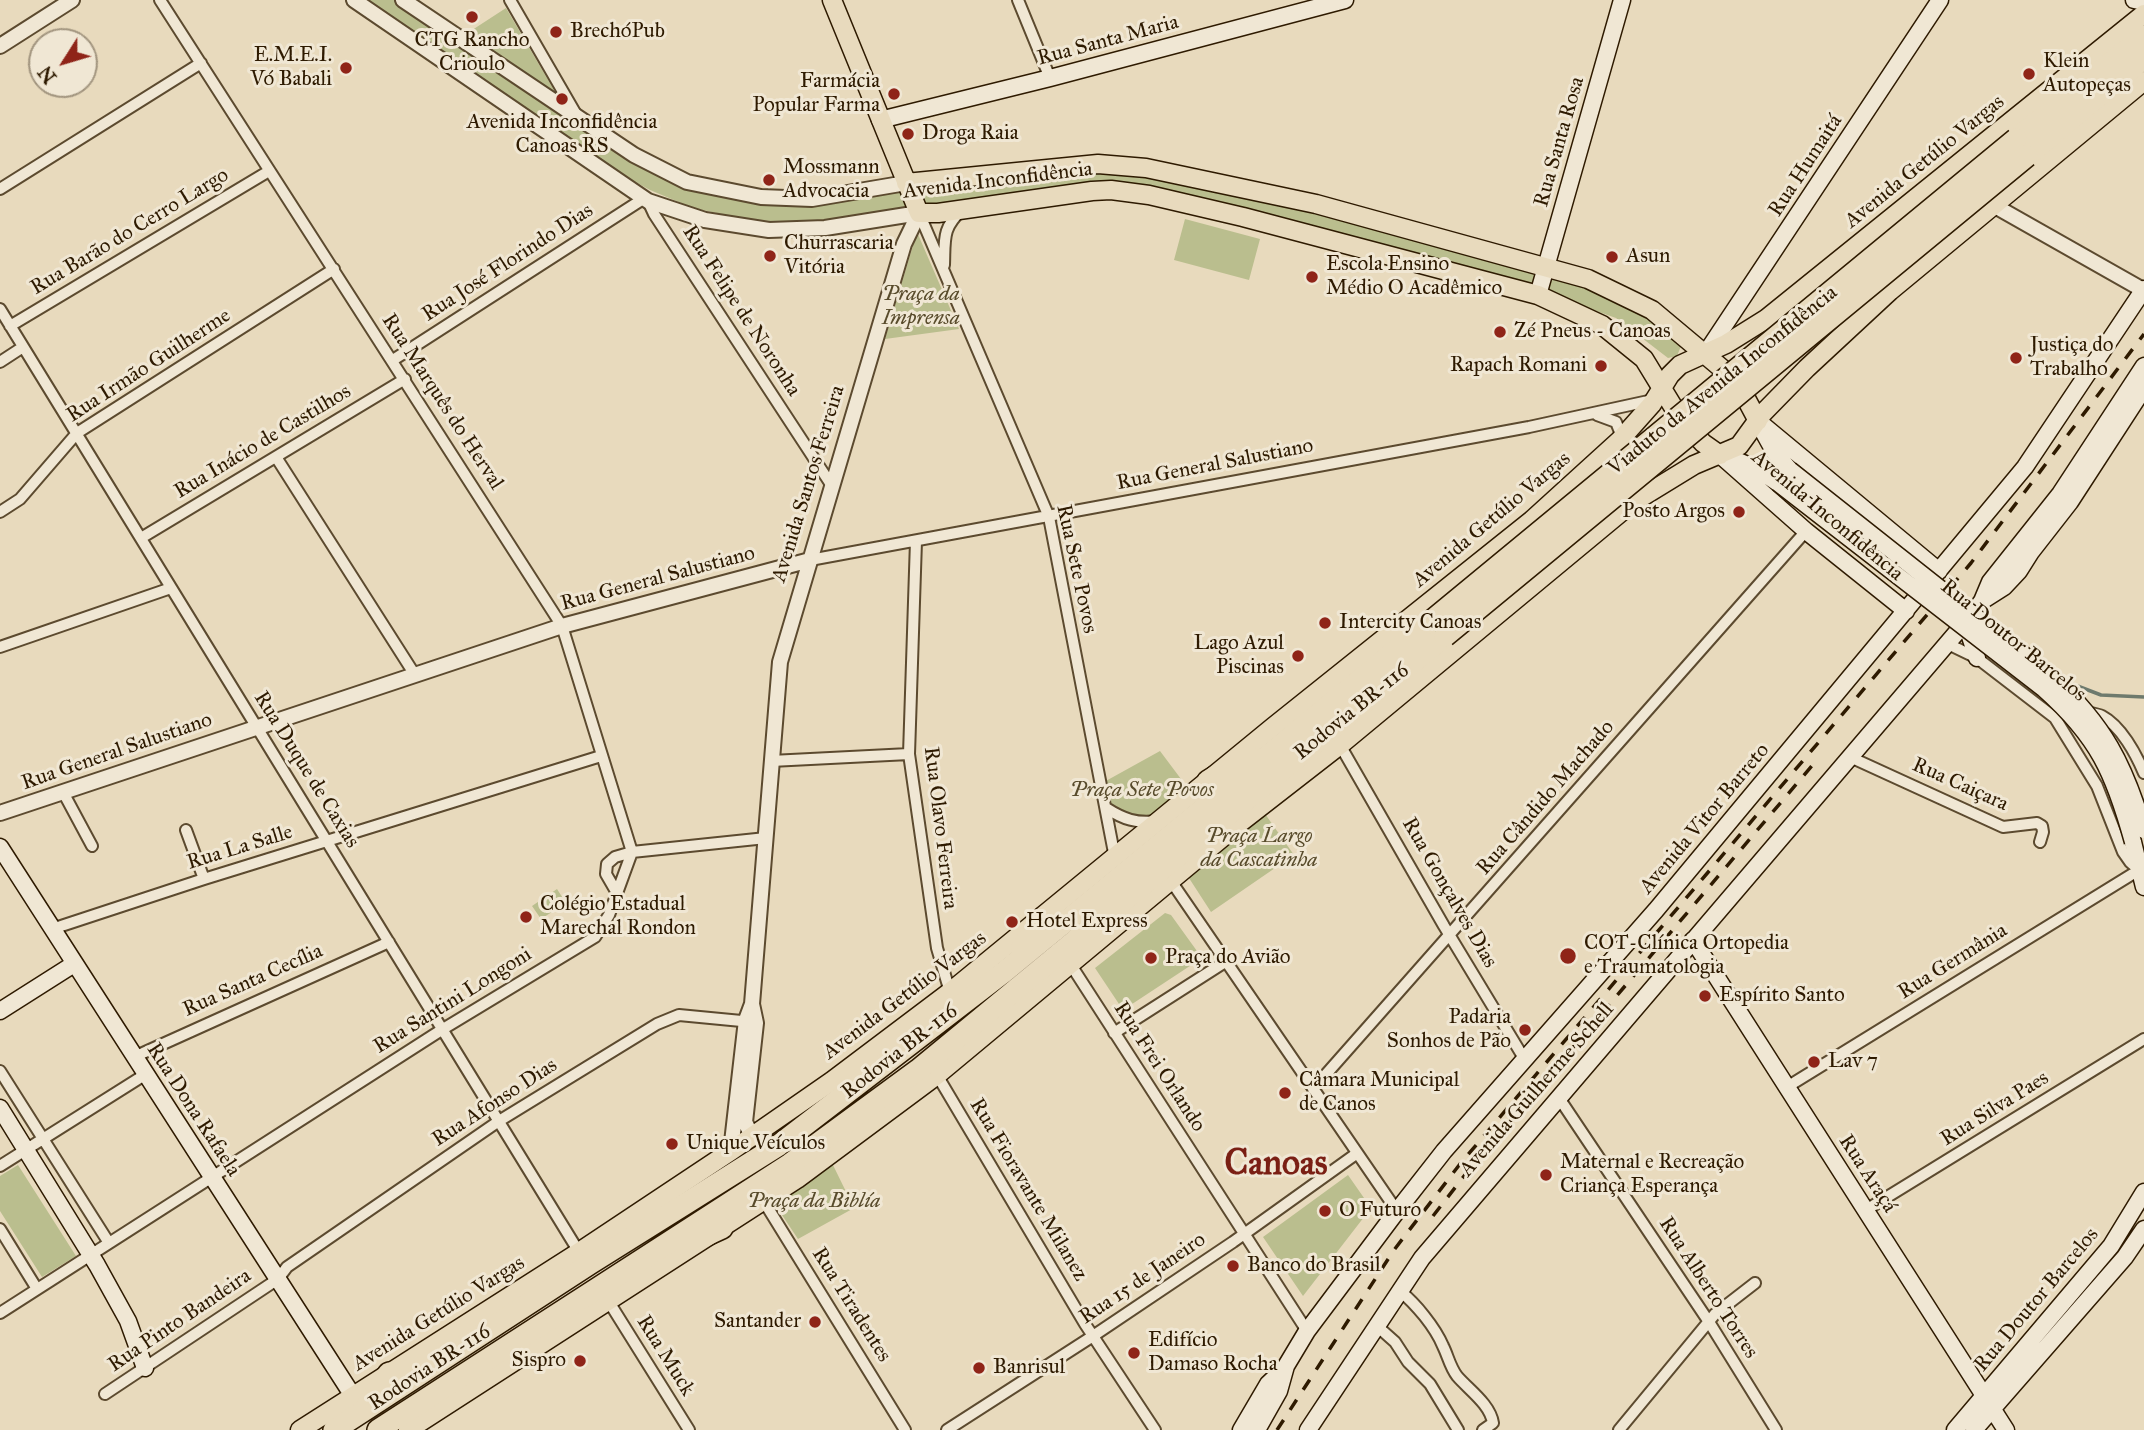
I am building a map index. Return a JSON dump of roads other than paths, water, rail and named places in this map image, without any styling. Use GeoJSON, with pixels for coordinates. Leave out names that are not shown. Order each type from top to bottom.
{"type":"FeatureCollection","features":[{"type":"Feature","properties":{"kind":"highway"},"geometry":{"type":"LineString","coordinates":[[2021,148],[2144,36]]}},
{"type":"Feature","properties":{"kind":"highway"},"geometry":{"type":"LineString","coordinates":[[2021,148],[2144,58]]}},
{"type":"Feature","properties":{"kind":"highway","name":"Viaduto da Avenida Inconfidência"},"geometry":{"type":"LineString","coordinates":[[1437,630],[2021,148]]}},
{"type":"Feature","properties":{"kind":"highway","name":"Rodovia BR-116"},"geometry":{"type":"LineString","coordinates":[[334,1430],[357,1404],[591,1263],[779,1145],[1004,972],[1316,714],[1437,630]]}},
{"type":"Feature","properties":{"kind":"highway","name":"Rodovia BR-116"},"geometry":{"type":"LineString","coordinates":[[378,1430],[790,1164],[918,1070],[1296,758],[1437,630]]}},
{"type":"Feature","properties":{"kind":"highway"},"geometry":{"type":"LineString","coordinates":[[1208,781],[1316,714]]}},
{"type":"Feature","properties":{"kind":"highway"},"geometry":{"type":"LineString","coordinates":[[1241,822],[1296,758]]}},
{"type":"Feature","properties":{"kind":"highway"},"geometry":{"type":"LineString","coordinates":[[1004,972],[1043,918]]}},
{"type":"Feature","properties":{"kind":"highway"},"geometry":{"type":"LineString","coordinates":[[521,1289],[545,1284],[761,1145],[771,1142],[779,1145]]}},
{"type":"Feature","properties":{"kind":"highway"},"geometry":{"type":"LineString","coordinates":[[625,1272],[722,1228]]}},
{"type":"Feature","properties":{"kind":"highway"},"geometry":{"type":"LineString","coordinates":[[357,1404],[389,1373]]}},
{"type":"Feature","properties":{"kind":"main road"},"geometry":{"type":"LineString","coordinates":[[832,0],[919,214]]}},
{"type":"Feature","properties":{"kind":"main road","name":"Rua Santa Maria"},"geometry":{"type":"LineString","coordinates":[[880,120],[1345,0]]}},
{"type":"Feature","properties":{"kind":"main road","name":"Rua Santa Rosa"},"geometry":{"type":"LineString","coordinates":[[1539,266],[1622,0]]}},
{"type":"Feature","properties":{"kind":"main road","name":"Rua Humaitá"},"geometry":{"type":"LineString","coordinates":[[1706,353],[1940,0]]}},
{"type":"Feature","properties":{"kind":"main road"},"geometry":{"type":"LineString","coordinates":[[2134,0],[2144,2]]}},
{"type":"Feature","properties":{"kind":"main road","name":"Avenida Getúlio Vargas"},"geometry":{"type":"LineString","coordinates":[[389,1373],[731,1151],[950,992],[1532,520],[1621,439],[1680,365],[1726,345],[1766,319],[2144,14]]}},
{"type":"Feature","properties":{"kind":"main road"},"geometry":{"type":"LineString","coordinates":[[408,1430],[609,1302],[834,1153],[937,1075],[1241,822],[1339,745],[1610,521],[1655,488],[1702,461],[1734,449],[1745,440],[1758,421],[1807,368],[1890,291],[2144,81]]}},
{"type":"Feature","properties":{"kind":"main road","name":"Avenida Inconfidência"},"geometry":{"type":"LineString","coordinates":[[906,183],[1098,164],[1146,168],[1316,204],[1588,279],[1652,310],[1732,377],[1775,453],[1790,470]]}},
{"type":"Feature","properties":{"kind":"main road","name":"Avenida Inconfidência"},"geometry":{"type":"LineString","coordinates":[[919,214],[1111,190],[1149,195],[1311,233],[1531,293],[1602,325],[1616,335],[1644,359],[1659,393],[1691,431],[1807,531],[1906,611]]}},
{"type":"Feature","properties":{"kind":"main road"},"geometry":{"type":"LineString","coordinates":[[1531,293],[1534,270],[1539,266]]}},
{"type":"Feature","properties":{"kind":"main road","name":"Avenida Vitor Barreto"},"geometry":{"type":"LineString","coordinates":[[1286,1366],[1307,1331],[1444,1152],[1656,911],[2025,467],[2144,290]]}},
{"type":"Feature","properties":{"kind":"main road"},"geometry":{"type":"LineString","coordinates":[[1766,319],[1755,348],[1760,363],[1770,372],[1783,375],[1807,368]]}},
{"type":"Feature","properties":{"kind":"main road","name":"Avenida Guilherme Schell"},"geometry":{"type":"LineString","coordinates":[[1308,1430],[1422,1258],[1982,601],[2012,580],[2026,549],[2144,366]]}},
{"type":"Feature","properties":{"kind":"main road","name":"Avenida Guilherme Schell"},"geometry":{"type":"LineString","coordinates":[[2026,549],[2070,502],[2144,388]]}},
{"type":"Feature","properties":{"kind":"main road","name":"Avenida Inconfidência"},"geometry":{"type":"LineString","coordinates":[[1758,421],[1939,571]]}},
{"type":"Feature","properties":{"kind":"main road"},"geometry":{"type":"LineString","coordinates":[[1621,439],[1643,433],[1654,434],[1664,441],[1670,452],[1671,462],[1655,488]]}},
{"type":"Feature","properties":{"kind":"main road","name":"Avenida Inconfidência"},"geometry":{"type":"LineString","coordinates":[[1720,455],[1749,465],[1778,483]]}},
{"type":"Feature","properties":{"kind":"main road","name":"Rua Doutor Barcelos"},"geometry":{"type":"LineString","coordinates":[[1790,470],[2053,678],[2078,702],[2098,726],[2127,777],[2138,836],[2139,870],[2144,887]]}},
{"type":"Feature","properties":{"kind":"main road","name":"Rua Doutor Barcelos"},"geometry":{"type":"LineString","coordinates":[[1778,483],[2069,711],[2090,736],[2115,782],[2138,836]]}},
{"type":"Feature","properties":{"kind":"main road"},"geometry":{"type":"LineString","coordinates":[[1965,622],[1976,658]]}},
{"type":"Feature","properties":{"kind":"main road","name":"Rua Dona Rafaela"},"geometry":{"type":"LineString","coordinates":[[0,847],[357,1404]]}},
{"type":"Feature","properties":{"kind":"main road","name":"Rua Araçá"},"geometry":{"type":"LineString","coordinates":[[1693,940],[2006,1430]]}},
{"type":"Feature","properties":{"kind":"main road"},"geometry":{"type":"LineString","coordinates":[[0,1011],[74,964]]}},
{"type":"Feature","properties":{"kind":"main road"},"geometry":{"type":"LineString","coordinates":[[0,1108],[128,1321],[145,1368]]}},
{"type":"Feature","properties":{"kind":"main road","name":"Rua Doutor Barcelos"},"geometry":{"type":"LineString","coordinates":[[1974,1430],[1989,1403],[2112,1246],[2144,1192]]}},
{"type":"Feature","properties":{"kind":"main road","name":"Rua Doutor Barcelos"},"geometry":{"type":"LineString","coordinates":[[1955,1430],[1989,1403],[2125,1257],[2144,1229]]}},
{"type":"Feature","properties":{"kind":"main road"},"geometry":{"type":"LineString","coordinates":[[1241,1430],[1268,1384],[1286,1366]]}},
{"type":"Feature","properties":{"kind":"main road"},"geometry":{"type":"LineString","coordinates":[[1256,1430],[1279,1391],[1286,1366]]}},
{"type":"Feature","properties":{"kind":"main road","name":"Avenida Getúlio Vargas"},"geometry":{"type":"LineString","coordinates":[[300,1430],[357,1404]]}},
{"type":"Feature","properties":{"kind":"street"},"geometry":{"type":"LineString","coordinates":[[0,46],[72,0]]}},
{"type":"Feature","properties":{"kind":"street","name":"Rua Marquês do Herval"},"geometry":{"type":"LineString","coordinates":[[160,0],[562,626],[632,852]]}},
{"type":"Feature","properties":{"kind":"street","name":"Avenida Inconfidência"},"geometry":{"type":"LineString","coordinates":[[354,0],[646,200],[705,220],[769,230],[825,228],[919,214]]}},
{"type":"Feature","properties":{"kind":"street","name":"Avenida Inconfidência"},"geometry":{"type":"LineString","coordinates":[[403,0],[634,155],[687,181],[749,194],[812,199],[906,183]]}},
{"type":"Feature","properties":{"kind":"street"},"geometry":{"type":"LineString","coordinates":[[510,0],[577,116]]}},
{"type":"Feature","properties":{"kind":"street"},"geometry":{"type":"LineString","coordinates":[[1018,0],[1050,78]]}},
{"type":"Feature","properties":{"kind":"street"},"geometry":{"type":"LineString","coordinates":[[0,189],[201,63]]}},
{"type":"Feature","properties":{"kind":"street","name":"Rua Barão do Cerro Largo"},"geometry":{"type":"LineString","coordinates":[[10,326],[270,170]]}},
{"type":"Feature","properties":{"kind":"street","name":"Rua Felipe de Noronha"},"geometry":{"type":"LineString","coordinates":[[646,200],[832,485]]}},
{"type":"Feature","properties":{"kind":"street","name":"Rua José Florindo Dias"},"geometry":{"type":"LineString","coordinates":[[393,360],[646,200]]}},
{"type":"Feature","properties":{"kind":"street"},"geometry":{"type":"LineString","coordinates":[[1993,205],[2144,290]]}},
{"type":"Feature","properties":{"kind":"street","name":"Rua Sete Povos"},"geometry":{"type":"LineString","coordinates":[[944,271],[945,234],[948,225],[963,209]]}},
{"type":"Feature","properties":{"kind":"street","name":"Rua Felipe de Noronha"},"geometry":{"type":"LineString","coordinates":[[663,228],[674,210]]}},
{"type":"Feature","properties":{"kind":"street","name":"Rua Sete Povos"},"geometry":{"type":"LineString","coordinates":[[919,214],[1049,517],[1115,858]]}},
{"type":"Feature","properties":{"kind":"street","name":"Avenida Santos Ferreira"},"geometry":{"type":"LineString","coordinates":[[756,1134],[748,1130],[745,1122],[780,662],[904,244],[919,214]]}},
{"type":"Feature","properties":{"kind":"street","name":"Rua Irmão Guilherme"},"geometry":{"type":"LineString","coordinates":[[0,512],[20,499],[77,433],[334,269]]}},
{"type":"Feature","properties":{"kind":"street","name":"Rua Duque de Caxias"},"geometry":{"type":"LineString","coordinates":[[0,309],[579,1252]]}},
{"type":"Feature","properties":{"kind":"street"},"geometry":{"type":"LineString","coordinates":[[0,362],[23,347]]}},
{"type":"Feature","properties":{"kind":"street","name":"Rua Inácio de Castilhos"},"geometry":{"type":"LineString","coordinates":[[141,538],[405,379]]}},
{"type":"Feature","properties":{"kind":"street","name":"Rua General Salustiano"},"geometry":{"type":"LineString","coordinates":[[0,813],[562,626],[810,560],[1594,414],[1659,393]]}},
{"type":"Feature","properties":{"kind":"street"},"geometry":{"type":"LineString","coordinates":[[1594,414],[1616,422],[1621,439]]}},
{"type":"Feature","properties":{"kind":"street"},"geometry":{"type":"LineString","coordinates":[[276,457],[415,675]]}},
{"type":"Feature","properties":{"kind":"street","name":"Rua Cândido Machado"},"geometry":{"type":"LineString","coordinates":[[1313,1089],[1807,531]]}},
{"type":"Feature","properties":{"kind":"street","name":"Rua Olavo Ferreira"},"geometry":{"type":"LineString","coordinates":[[916,541],[909,754],[937,948],[950,992]]}},
{"type":"Feature","properties":{"kind":"street"},"geometry":{"type":"LineString","coordinates":[[0,647],[171,588]]}},
{"type":"Feature","properties":{"kind":"street"},"geometry":{"type":"LineString","coordinates":[[1948,644],[1976,658],[2055,718],[2097,786],[2123,852],[2139,870]]}},
{"type":"Feature","properties":{"kind":"street"},"geometry":{"type":"LineString","coordinates":[[2055,718],[2085,712],[2101,715],[2126,741],[2144,773]]}},
{"type":"Feature","properties":{"kind":"street","name":"Rua Gonçalves Dias"},"geometry":{"type":"LineString","coordinates":[[1339,745],[1525,1060]]}},
{"type":"Feature","properties":{"kind":"street"},"geometry":{"type":"LineString","coordinates":[[771,761],[909,754]]}},
{"type":"Feature","properties":{"kind":"street","name":"Rua La Salle"},"geometry":{"type":"LineString","coordinates":[[52,929],[601,756]]}},
{"type":"Feature","properties":{"kind":"street","name":"Rua Caiçara"},"geometry":{"type":"LineString","coordinates":[[1850,757],[2003,827],[2037,823],[2042,826],[2043,832],[2040,842]]}},
{"type":"Feature","properties":{"kind":"street"},"geometry":{"type":"LineString","coordinates":[[63,792],[92,846]]}},
{"type":"Feature","properties":{"kind":"street"},"geometry":{"type":"LineString","coordinates":[[1106,808],[1118,816],[1138,822],[1159,820]]}},
{"type":"Feature","properties":{"kind":"street"},"geometry":{"type":"LineString","coordinates":[[186,830],[204,879]]}},
{"type":"Feature","properties":{"kind":"street"},"geometry":{"type":"LineString","coordinates":[[617,892],[607,874],[607,864],[615,858],[632,852],[766,838]]}},
{"type":"Feature","properties":{"kind":"street","name":"Rua Santini Longoni"},"geometry":{"type":"LineString","coordinates":[[0,1313],[443,1029],[595,937],[609,915],[632,852]]}},
{"type":"Feature","properties":{"kind":"street","name":"Rua Germânia"},"geometry":{"type":"LineString","coordinates":[[1787,1087],[2139,870]]}},
{"type":"Feature","properties":{"kind":"street"},"geometry":{"type":"LineString","coordinates":[[1171,881],[1397,1211]]}},
{"type":"Feature","properties":{"kind":"street","name":"Rua Santa Cecília"},"geometry":{"type":"LineString","coordinates":[[134,1056],[389,942]]}},
{"type":"Feature","properties":{"kind":"street"},"geometry":{"type":"LineString","coordinates":[[1114,1033],[1225,962]]}},
{"type":"Feature","properties":{"kind":"street","name":"Rua Frei Orlando"},"geometry":{"type":"LineString","coordinates":[[1071,965],[1307,1331]]}},
{"type":"Feature","properties":{"kind":"street","name":"Rua Afonso Dias"},"geometry":{"type":"LineString","coordinates":[[278,1279],[287,1267],[499,1121],[657,1024],[679,1015],[751,1021]]}},
{"type":"Feature","properties":{"kind":"street","name":"Avenida Santos Ferreira"},"geometry":{"type":"LineString","coordinates":[[731,1151],[751,1021]]}},
{"type":"Feature","properties":{"kind":"street","name":"Rua Silva Paes"},"geometry":{"type":"LineString","coordinates":[[1866,1210],[2144,1039]]}},
{"type":"Feature","properties":{"kind":"street"},"geometry":{"type":"LineString","coordinates":[[0,1071],[109,1243]]}},
{"type":"Feature","properties":{"kind":"street"},"geometry":{"type":"LineString","coordinates":[[0,1166],[146,1074]]}},
{"type":"Feature","properties":{"kind":"street","name":"Rua Fioravante Milanez"},"geometry":{"type":"LineString","coordinates":[[937,1075],[1093,1336],[1155,1430]]}},
{"type":"Feature","properties":{"kind":"street","name":"Rua Alberto Torres"},"geometry":{"type":"LineString","coordinates":[[1559,1098],[1709,1322],[1776,1430]]}},
{"type":"Feature","properties":{"kind":"street","name":"Rua 15 de Janeiro"},"geometry":{"type":"LineString","coordinates":[[947,1430],[1243,1235],[1356,1154]]}},
{"type":"Feature","properties":{"kind":"street","name":"Rua Tiradentes"},"geometry":{"type":"LineString","coordinates":[[763,1200],[905,1430]]}},
{"type":"Feature","properties":{"kind":"street"},"geometry":{"type":"LineString","coordinates":[[0,1229],[37,1289]]}},
{"type":"Feature","properties":{"kind":"street","name":"Rua Pinto Bandeira"},"geometry":{"type":"LineString","coordinates":[[105,1394],[278,1279]]}},
{"type":"Feature","properties":{"kind":"street"},"geometry":{"type":"LineString","coordinates":[[1619,1430],[1709,1322],[1755,1283]]}},
{"type":"Feature","properties":{"kind":"street"},"geometry":{"type":"LineString","coordinates":[[1399,1291],[1409,1299],[1443,1345],[1454,1373],[1492,1416],[1493,1423],[1483,1430]]}},
{"type":"Feature","properties":{"kind":"street","name":"Rua Muck"},"geometry":{"type":"LineString","coordinates":[[609,1302],[689,1430]]}},
{"type":"Feature","properties":{"kind":"street"},"geometry":{"type":"LineString","coordinates":[[1377,1326],[1395,1342],[1408,1362],[1430,1384],[1458,1430]]}},
{"type":"Feature","properties":{"kind":"waterway"},"geometry":{"type":"LineString","coordinates":[[2067,682],[2101,695],[2144,697]]}},
{"type":"Feature","properties":{"kind":"railway"},"geometry":{"type":"LineString","coordinates":[[1277,1430],[1394,1250],[1460,1164],[1971,563],[2144,334]]}},
{"type":"Feature","properties":{"kind":"railway"},"geometry":{"type":"LineString","coordinates":[[1433,1216],[1468,1171],[1816,761]]}},
{"type":"Feature","properties":{"kind":"place","name":"CTG Rancho Crioulo"},"geometry":{"type":"Point","coordinates":[472,17]}},
{"type":"Feature","properties":{"kind":"place","name":"BrechóPub"},"geometry":{"type":"Point","coordinates":[556,32]}},
{"type":"Feature","properties":{"kind":"place","name":"E.M.E.I. Vó Babali"},"geometry":{"type":"Point","coordinates":[346,68]}},
{"type":"Feature","properties":{"kind":"place","name":"Klein Autopeças"},"geometry":{"type":"Point","coordinates":[2029,74]}},
{"type":"Feature","properties":{"kind":"place","name":"Farmácia Popular Farma"},"geometry":{"type":"Point","coordinates":[894,94]}},
{"type":"Feature","properties":{"kind":"place","name":"Avenida Inconfidência Canoas RS"},"geometry":{"type":"Point","coordinates":[562,99]}},
{"type":"Feature","properties":{"kind":"place","name":"Droga Raia"},"geometry":{"type":"Point","coordinates":[908,134]}},
{"type":"Feature","properties":{"kind":"place","name":"Mossmann Advocacia"},"geometry":{"type":"Point","coordinates":[769,180]}},
{"type":"Feature","properties":{"kind":"place","name":"Churrascaria Vitória"},"geometry":{"type":"Point","coordinates":[770,256]}},
{"type":"Feature","properties":{"kind":"place","name":"Asun"},"geometry":{"type":"Point","coordinates":[1612,257]}},
{"type":"Feature","properties":{"kind":"place","name":"Escola Ensino Médio O Acadêmico"},"geometry":{"type":"Point","coordinates":[1312,277]}},
{"type":"Feature","properties":{"kind":"place","name":"Zé Pneus - Canoas"},"geometry":{"type":"Point","coordinates":[1500,332]}},
{"type":"Feature","properties":{"kind":"place","name":"Justiça do Trabalho"},"geometry":{"type":"Point","coordinates":[2016,358]}},
{"type":"Feature","properties":{"kind":"place","name":"Rapach Romani"},"geometry":{"type":"Point","coordinates":[1601,366]}},
{"type":"Feature","properties":{"kind":"place","name":"Posto Argos"},"geometry":{"type":"Point","coordinates":[1739,512]}},
{"type":"Feature","properties":{"kind":"place","name":"Intercity Canoas"},"geometry":{"type":"Point","coordinates":[1325,623]}},
{"type":"Feature","properties":{"kind":"place","name":"Lago Azul Piscinas"},"geometry":{"type":"Point","coordinates":[1298,656]}},
{"type":"Feature","properties":{"kind":"place","name":"Colégio Estadual Marechal Rondon"},"geometry":{"type":"Point","coordinates":[526,917]}},
{"type":"Feature","properties":{"kind":"place","name":"Hotel Express"},"geometry":{"type":"Point","coordinates":[1012,922]}},
{"type":"Feature","properties":{"kind":"place","name":"COT-Clínica Ortopedia e Traumatologia"},"geometry":{"type":"Point","coordinates":[1568,956]}},
{"type":"Feature","properties":{"kind":"place","name":"Praça do Avião"},"geometry":{"type":"Point","coordinates":[1151,958]}},
{"type":"Feature","properties":{"kind":"place","name":"Espírito Santo"},"geometry":{"type":"Point","coordinates":[1705,996]}},
{"type":"Feature","properties":{"kind":"place","name":"Padaria Sonhos de Pão"},"geometry":{"type":"Point","coordinates":[1525,1030]}},
{"type":"Feature","properties":{"kind":"place","name":"Lav 7"},"geometry":{"type":"Point","coordinates":[1814,1062]}},
{"type":"Feature","properties":{"kind":"place","name":"Câmara Municipal de Canos"},"geometry":{"type":"Point","coordinates":[1285,1093]}},
{"type":"Feature","properties":{"kind":"place","name":"Unique Veículos"},"geometry":{"type":"Point","coordinates":[672,1144]}},
{"type":"Feature","properties":{"kind":"place","name":"Maternal e Recreação Criança Esperança"},"geometry":{"type":"Point","coordinates":[1546,1175]}},
{"type":"Feature","properties":{"kind":"place","name":"O Futuro"},"geometry":{"type":"Point","coordinates":[1325,1211]}},
{"type":"Feature","properties":{"kind":"place","name":"Banco do Brasil"},"geometry":{"type":"Point","coordinates":[1233,1266]}},
{"type":"Feature","properties":{"kind":"place","name":"Santander"},"geometry":{"type":"Point","coordinates":[815,1322]}},
{"type":"Feature","properties":{"kind":"place","name":"Edifício Damaso Rocha"},"geometry":{"type":"Point","coordinates":[1134,1353]}},
{"type":"Feature","properties":{"kind":"place","name":"Sispro"},"geometry":{"type":"Point","coordinates":[580,1361]}},
{"type":"Feature","properties":{"kind":"place","name":"Banrisul"},"geometry":{"type":"Point","coordinates":[979,1368]}},
{"type":"Feature","properties":{"kind":"district","name":"Canoas"},"geometry":{"type":"Point","coordinates":[1276,1165]}},
{"type":"Feature","properties":{"kind":"park label","name":"Praça da Imprensa"},"geometry":{"type":"Point","coordinates":[921,307]}},
{"type":"Feature","properties":{"kind":"park label","name":"Praça Sete Povos"},"geometry":{"type":"Point","coordinates":[1142,791]}},
{"type":"Feature","properties":{"kind":"park label","name":"Praça Largo da Cascatinha"},"geometry":{"type":"Point","coordinates":[1259,849]}},
{"type":"Feature","properties":{"kind":"park label","name":"Praça da Biblía"},"geometry":{"type":"Point","coordinates":[814,1202]}}]}
